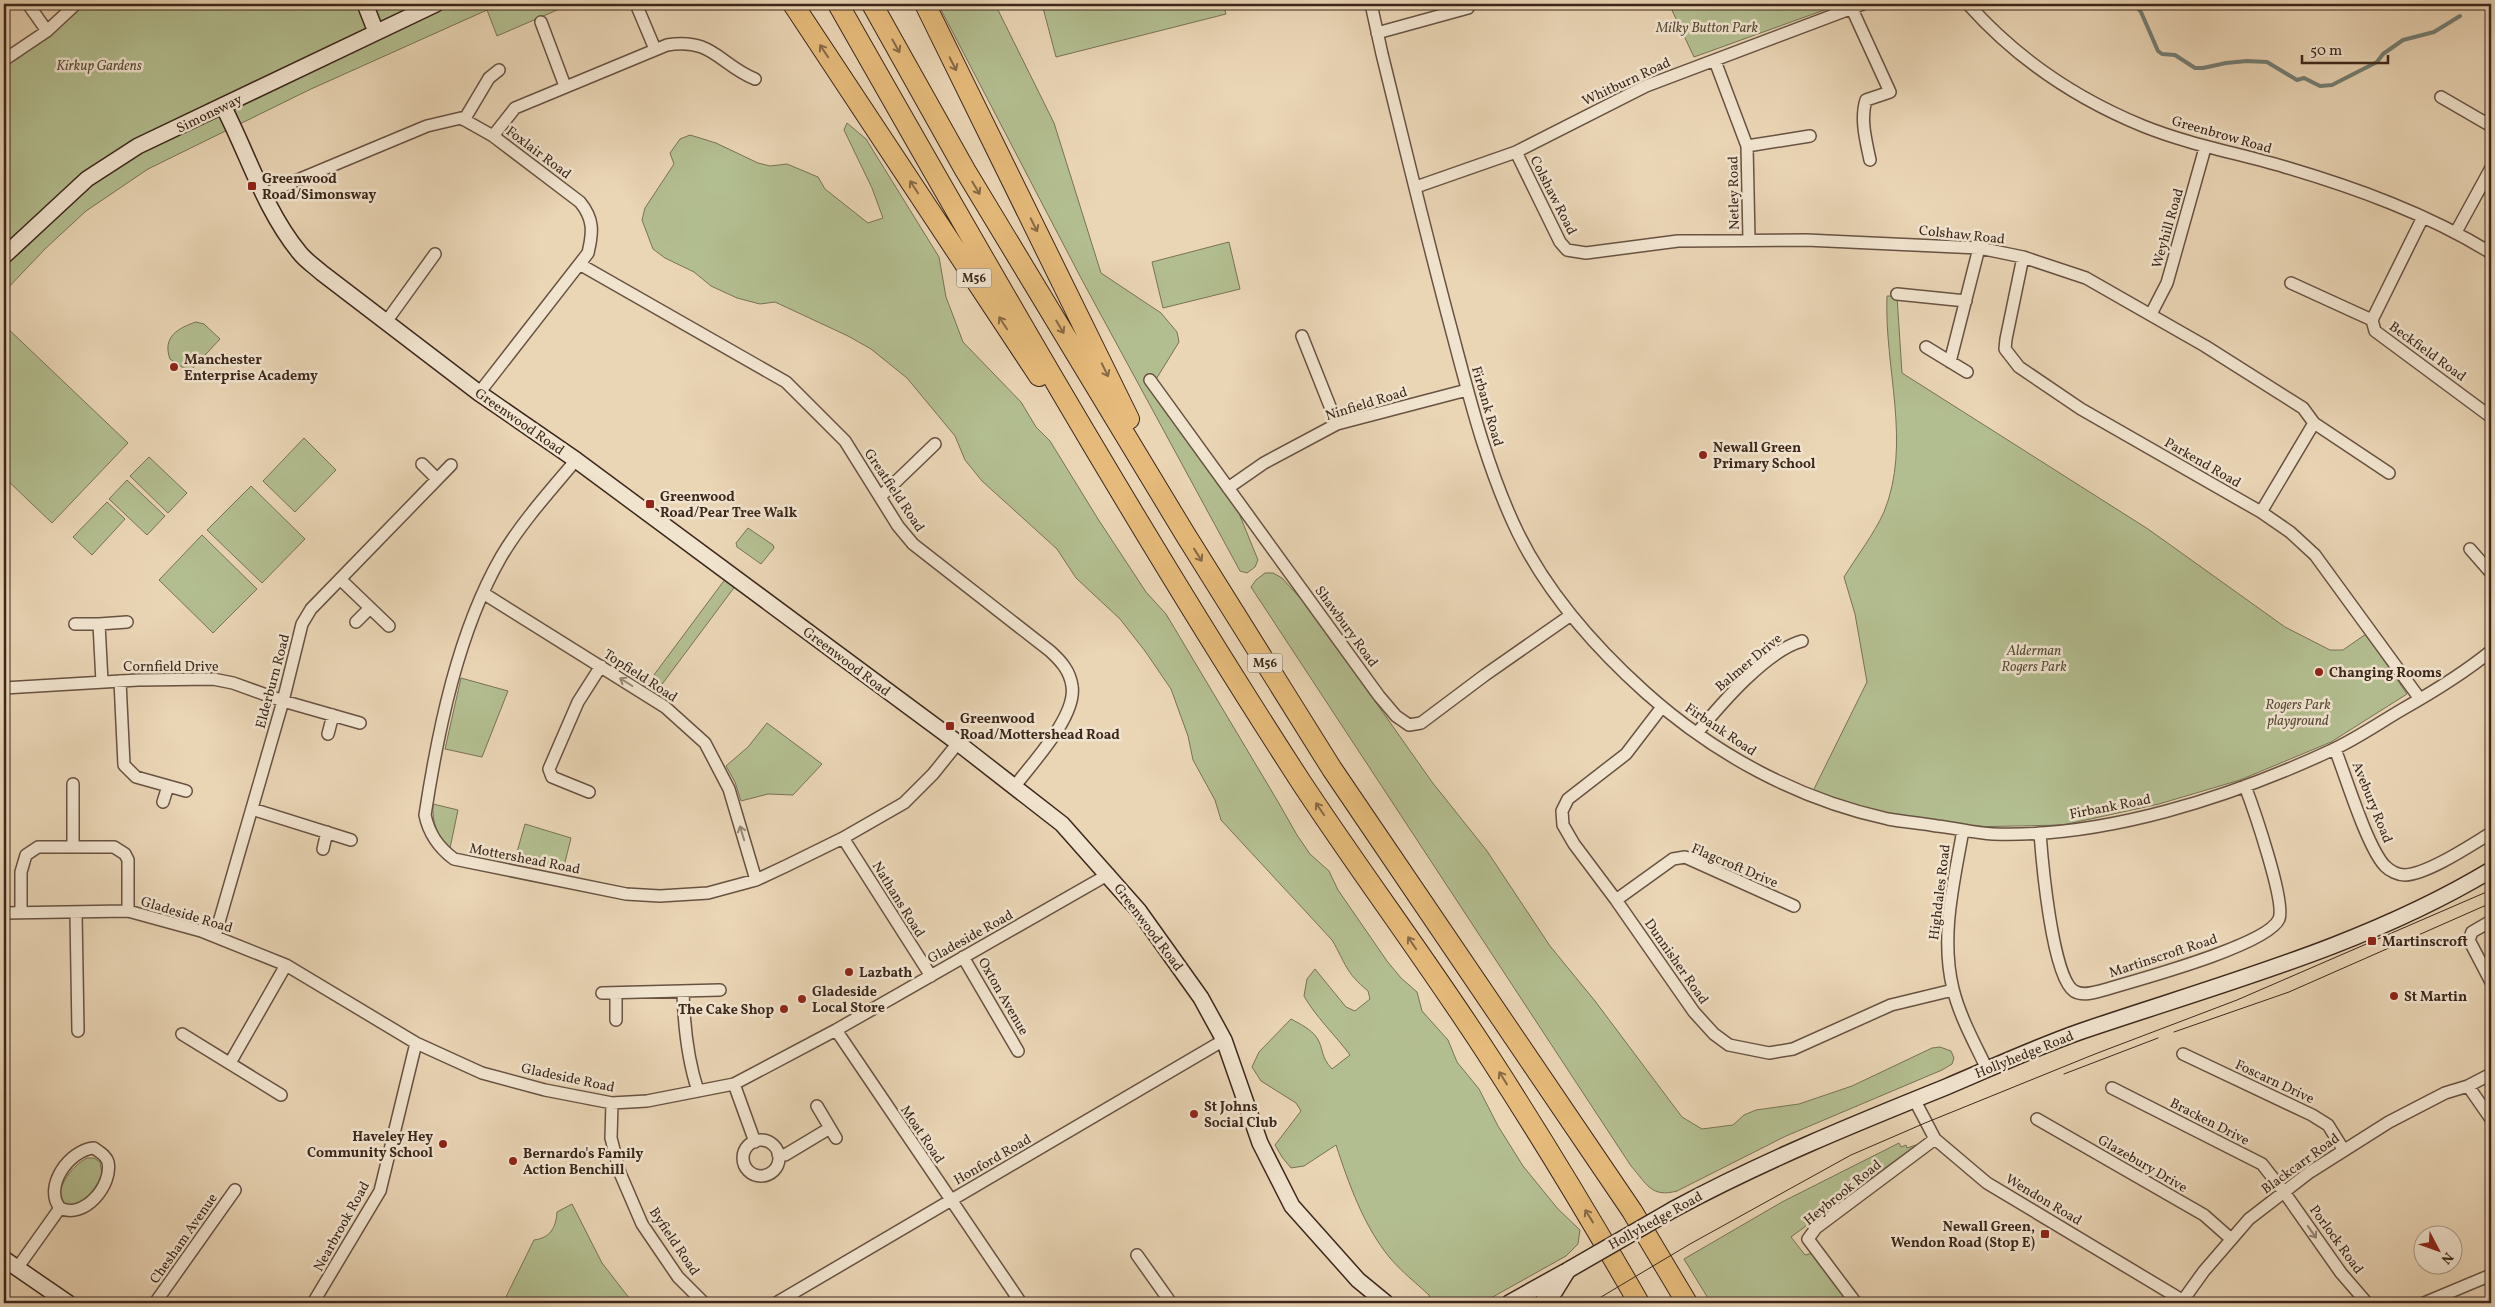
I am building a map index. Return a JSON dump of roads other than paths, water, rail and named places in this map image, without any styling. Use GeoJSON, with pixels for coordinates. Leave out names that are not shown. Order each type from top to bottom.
{"type":"FeatureCollection","features":[{"type":"Feature","properties":{"kind":"highway","name":"M56"},"geometry":{"type":"LineString","coordinates":[[793,4],[1156,552],[1303,784],[1491,1059],[1593,1222],[1640,1303]]}},
{"type":"Feature","properties":{"kind":"highway","name":"M56"},"geometry":{"type":"LineString","coordinates":[[838,4],[945,192],[1156,552]]}},
{"type":"Feature","properties":{"kind":"highway","name":"M56"},"geometry":{"type":"LineString","coordinates":[[872,4],[965,170],[1185,534],[1332,769],[1632,1211],[1687,1303]]}},
{"type":"Feature","properties":{"kind":"highway","name":"M56"},"geometry":{"type":"LineString","coordinates":[[925,4],[1185,534]]}},
{"type":"Feature","properties":{"kind":"street"},"geometry":{"type":"LineString","coordinates":[[28,4],[47,31]]}},
{"type":"Feature","properties":{"kind":"street"},"geometry":{"type":"LineString","coordinates":[[4,59],[47,31],[76,4]]}},
{"type":"Feature","properties":{"kind":"street"},"geometry":{"type":"LineString","coordinates":[[365,4],[376,32]]}},
{"type":"Feature","properties":{"kind":"street","name":"Simonsway"},"geometry":{"type":"LineString","coordinates":[[4,256],[87,179],[138,146],[436,4]]}},
{"type":"Feature","properties":{"kind":"street"},"geometry":{"type":"LineString","coordinates":[[636,4],[656,49]]}},
{"type":"Feature","properties":{"kind":"street","name":"Firbank Road"},"geometry":{"type":"LineString","coordinates":[[1371,4],[1467,390],[1495,481],[1518,534],[1538,568],[1571,615],[1615,664],[1662,707],[1697,733],[1754,770],[1803,793],[1891,819],[1990,834],[2040,833],[2122,820],[2170,809],[2245,786],[2335,749],[2420,699],[2491,651]]}},
{"type":"Feature","properties":{"kind":"street","name":"Greenbrow Road"},"geometry":{"type":"LineString","coordinates":[[1968,4],[2009,46],[2047,74],[2093,103],[2144,126],[2205,148],[2285,167],[2354,189],[2456,232],[2491,253]]}},
{"type":"Feature","properties":{"kind":"street","name":"Whitburn Road"},"geometry":{"type":"LineString","coordinates":[[1416,186],[1516,152],[1646,86],[1858,6],[1890,92],[1866,100],[1864,107],[1864,130],[1870,160]]}},
{"type":"Feature","properties":{"kind":"street"},"geometry":{"type":"LineString","coordinates":[[1377,33],[1468,8]]}},
{"type":"Feature","properties":{"kind":"street"},"geometry":{"type":"LineString","coordinates":[[541,22],[566,86]]}},
{"type":"Feature","properties":{"kind":"street"},"geometry":{"type":"LineString","coordinates":[[493,136],[515,108],[656,49],[682,42],[701,46],[721,56],[739,72],[755,79]]}},
{"type":"Feature","properties":{"kind":"street","name":"Netley Road"},"geometry":{"type":"LineString","coordinates":[[1715,61],[1747,146],[1749,239]]}},
{"type":"Feature","properties":{"kind":"street"},"geometry":{"type":"LineString","coordinates":[[264,194],[427,126],[461,118],[464,120],[489,78],[499,70]]}},
{"type":"Feature","properties":{"kind":"street"},"geometry":{"type":"LineString","coordinates":[[2440,97],[2491,126]]}},
{"type":"Feature","properties":{"kind":"street","name":"Greenwood Road"},"geometry":{"type":"LineString","coordinates":[[223,106],[264,194],[300,253],[386,322],[479,392],[576,460],[958,743],[1062,824],[1109,874],[1173,956],[1201,998],[1224,1040],[1260,1143],[1292,1206],[1322,1242],[1382,1302]]}},
{"type":"Feature","properties":{"kind":"street","name":"Foxlair Road"},"geometry":{"type":"LineString","coordinates":[[464,120],[493,136],[580,202],[590,213],[593,231],[588,253],[581,265],[479,392]]}},
{"type":"Feature","properties":{"kind":"street"},"geometry":{"type":"LineString","coordinates":[[1747,146],[1810,136]]}},
{"type":"Feature","properties":{"kind":"street","name":"Weyhill Road"},"geometry":{"type":"LineString","coordinates":[[2152,314],[2167,283],[2205,148]]}},
{"type":"Feature","properties":{"kind":"street","name":"Colshaw Road"},"geometry":{"type":"LineString","coordinates":[[1516,152],[1560,242],[1567,250],[1586,253],[1678,241],[1749,239],[1894,243],[1979,248],[2023,257],[2086,278],[2152,314],[2303,408],[2314,423],[2389,473]]}},
{"type":"Feature","properties":{"kind":"street"},"geometry":{"type":"LineString","coordinates":[[2456,232],[2491,168]]}},
{"type":"Feature","properties":{"kind":"street","name":"Beckfield Road"},"geometry":{"type":"LineString","coordinates":[[2423,217],[2372,320],[2374,331],[2491,417]]}},
{"type":"Feature","properties":{"kind":"street"},"geometry":{"type":"LineString","coordinates":[[1950,362],[1979,248]]}},
{"type":"Feature","properties":{"kind":"street"},"geometry":{"type":"LineString","coordinates":[[386,322],[435,254]]}},
{"type":"Feature","properties":{"kind":"street","name":"Parkend Road"},"geometry":{"type":"LineString","coordinates":[[2023,257],[2006,339],[2005,349],[2010,357],[2019,367],[2081,409],[2261,512],[2290,532],[2315,554],[2420,699]]}},
{"type":"Feature","properties":{"kind":"street","name":"Greatfield Road"},"geometry":{"type":"LineString","coordinates":[[581,265],[786,382],[845,440],[898,526],[913,544],[1050,651],[1063,664],[1073,688],[1064,720],[1015,786]]}},
{"type":"Feature","properties":{"kind":"street"},"geometry":{"type":"LineString","coordinates":[[2291,283],[2372,320]]}},
{"type":"Feature","properties":{"kind":"street"},"geometry":{"type":"LineString","coordinates":[[1896,294],[1966,301]]}},
{"type":"Feature","properties":{"kind":"street"},"geometry":{"type":"LineString","coordinates":[[1302,336],[1337,424]]}},
{"type":"Feature","properties":{"kind":"street"},"geometry":{"type":"LineString","coordinates":[[1926,346],[1967,372]]}},
{"type":"Feature","properties":{"kind":"street","name":"Shawbury Road"},"geometry":{"type":"LineString","coordinates":[[1150,380],[1379,696],[1396,716],[1409,725],[1421,723],[1484,675],[1571,615]]}},
{"type":"Feature","properties":{"kind":"street","name":"Ninfield Road"},"geometry":{"type":"LineString","coordinates":[[1228,488],[1264,463],[1337,424],[1467,390]]}},
{"type":"Feature","properties":{"kind":"street"},"geometry":{"type":"LineString","coordinates":[[2261,512],[2314,423]]}},
{"type":"Feature","properties":{"kind":"street"},"geometry":{"type":"LineString","coordinates":[[880,497],[935,444]]}},
{"type":"Feature","properties":{"kind":"street","name":"Mottershead Road"},"geometry":{"type":"LineString","coordinates":[[576,460],[550,490],[502,556],[483,593],[460,651],[425,815],[428,829],[444,852],[454,859],[626,894],[660,896],[708,893],[756,880],[843,838],[904,803],[933,774],[958,743]]}},
{"type":"Feature","properties":{"kind":"street"},"geometry":{"type":"LineString","coordinates":[[422,464],[437,479]]}},
{"type":"Feature","properties":{"kind":"street","name":"Elderburn Road"},"geometry":{"type":"LineString","coordinates":[[215,936],[283,701],[302,624],[311,609],[451,465]]}},
{"type":"Feature","properties":{"kind":"street"},"geometry":{"type":"LineString","coordinates":[[2470,549],[2491,573]]}},
{"type":"Feature","properties":{"kind":"street"},"geometry":{"type":"LineString","coordinates":[[340,579],[389,626]]}},
{"type":"Feature","properties":{"kind":"street","name":"Topfield Road"},"geometry":{"type":"LineString","coordinates":[[483,593],[665,707],[705,743],[729,789],[756,880]]}},
{"type":"Feature","properties":{"kind":"street"},"geometry":{"type":"LineString","coordinates":[[356,622],[370,608]]}},
{"type":"Feature","properties":{"kind":"street"},"geometry":{"type":"LineString","coordinates":[[75,624],[127,622]]}},
{"type":"Feature","properties":{"kind":"street"},"geometry":{"type":"LineString","coordinates":[[99,624],[102,682]]}},
{"type":"Feature","properties":{"kind":"street","name":"Balmer Drive"},"geometry":{"type":"LineString","coordinates":[[1697,733],[1730,693],[1788,645],[1802,640]]}},
{"type":"Feature","properties":{"kind":"street"},"geometry":{"type":"LineString","coordinates":[[589,792],[552,777],[549,769],[578,702],[600,666]]}},
{"type":"Feature","properties":{"kind":"street","name":"Cornfield Drive"},"geometry":{"type":"LineString","coordinates":[[4,688],[120,681],[213,679],[233,683],[283,701],[360,723]]}},
{"type":"Feature","properties":{"kind":"street"},"geometry":{"type":"LineString","coordinates":[[120,681],[124,765],[136,777],[186,791]]}},
{"type":"Feature","properties":{"kind":"street","name":"Dunnisher Road"},"geometry":{"type":"LineString","coordinates":[[1662,707],[1626,754],[1568,799],[1562,811],[1563,825],[1574,844],[1616,900],[1694,1012],[1729,1044],[1746,1050],[1769,1053],[1793,1049],[1891,1005],[1953,990]]}},
{"type":"Feature","properties":{"kind":"street"},"geometry":{"type":"LineString","coordinates":[[328,734],[333,715]]}},
{"type":"Feature","properties":{"kind":"street","name":"Avebury Road"},"geometry":{"type":"LineString","coordinates":[[2335,749],[2370,839],[2384,864],[2392,872],[2404,875],[2418,873],[2491,833]]}},
{"type":"Feature","properties":{"kind":"street"},"geometry":{"type":"LineString","coordinates":[[73,784],[73,845]]}},
{"type":"Feature","properties":{"kind":"street"},"geometry":{"type":"LineString","coordinates":[[163,802],[168,786]]}},
{"type":"Feature","properties":{"kind":"street","name":"Martinscroft Road"},"geometry":{"type":"LineString","coordinates":[[2040,833],[2043,881],[2052,929],[2067,983],[2073,990],[2082,994],[2100,991],[2245,943],[2270,930],[2279,918],[2280,908],[2268,856],[2245,786]]}},
{"type":"Feature","properties":{"kind":"street"},"geometry":{"type":"LineString","coordinates":[[252,809],[352,840]]}},
{"type":"Feature","properties":{"kind":"street","name":"Highdales Road"},"geometry":{"type":"LineString","coordinates":[[1962,830],[1948,925],[1947,956],[1953,990],[1968,1029],[1988,1069]]}},
{"type":"Feature","properties":{"kind":"street"},"geometry":{"type":"LineString","coordinates":[[323,849],[328,832]]}},
{"type":"Feature","properties":{"kind":"street","name":"Nathans Road"},"geometry":{"type":"LineString","coordinates":[[843,838],[931,976]]}},
{"type":"Feature","properties":{"kind":"street"},"geometry":{"type":"LineString","coordinates":[[21,912],[21,872],[26,855],[38,847],[73,845],[114,847],[125,854],[128,860],[128,911]]}},
{"type":"Feature","properties":{"kind":"street","name":"Flagcroft Drive"},"geometry":{"type":"LineString","coordinates":[[1616,900],[1673,859],[1685,857],[1794,906]]}},
{"type":"Feature","properties":{"kind":"street","name":"Hollyhedge Road"},"geometry":{"type":"LineString","coordinates":[[1509,1303],[1674,1209],[1747,1172],[1914,1099],[2079,1032],[2218,986],[2352,938],[2443,897],[2491,870]]}},
{"type":"Feature","properties":{"kind":"street","name":"Gladeside Road"},"geometry":{"type":"LineString","coordinates":[[6,913],[128,911],[215,936],[286,965],[416,1043],[482,1073],[545,1090],[612,1103],[647,1101],[734,1084],[836,1030],[1109,874]]}},
{"type":"Feature","properties":{"kind":"street"},"geometry":{"type":"LineString","coordinates":[[4,924],[6,913]]}},
{"type":"Feature","properties":{"kind":"street"},"geometry":{"type":"LineString","coordinates":[[76,913],[78,1031]]}},
{"type":"Feature","properties":{"kind":"street"},"geometry":{"type":"LineString","coordinates":[[2491,921],[2472,932],[2469,937],[2491,982]]}},
{"type":"Feature","properties":{"kind":"street","name":"Oxton Avenue"},"geometry":{"type":"LineString","coordinates":[[963,957],[1018,1051]]}},
{"type":"Feature","properties":{"kind":"street"},"geometry":{"type":"LineString","coordinates":[[230,1063],[286,965]]}},
{"type":"Feature","properties":{"kind":"street"},"geometry":{"type":"LineString","coordinates":[[602,993],[720,990]]}},
{"type":"Feature","properties":{"kind":"street"},"geometry":{"type":"LineString","coordinates":[[683,992],[684,1028],[692,1074],[698,1091]]}},
{"type":"Feature","properties":{"kind":"street"},"geometry":{"type":"LineString","coordinates":[[616,993],[616,1020]]}},
{"type":"Feature","properties":{"kind":"street","name":"Moat Road"},"geometry":{"type":"LineString","coordinates":[[836,1030],[1021,1303]]}},
{"type":"Feature","properties":{"kind":"street"},"geometry":{"type":"LineString","coordinates":[[182,1034],[281,1095]]}},
{"type":"Feature","properties":{"kind":"street","name":"Honford Road"},"geometry":{"type":"LineString","coordinates":[[778,1303],[1224,1040]]}},
{"type":"Feature","properties":{"kind":"street","name":"Nearbrook Road"},"geometry":{"type":"LineString","coordinates":[[313,1303],[380,1191],[416,1043]]}},
{"type":"Feature","properties":{"kind":"street","name":"Foscarn Drive"},"geometry":{"type":"LineString","coordinates":[[2183,1054],[2312,1115],[2328,1125],[2343,1149]]}},
{"type":"Feature","properties":{"kind":"street","name":"Blackcarr Road"},"geometry":{"type":"LineString","coordinates":[[2182,1302],[2230,1238],[2249,1218],[2284,1192],[2343,1149],[2444,1093],[2468,1086],[2491,1074]]}},
{"type":"Feature","properties":{"kind":"street"},"geometry":{"type":"LineString","coordinates":[[734,1084],[755,1142]]}},
{"type":"Feature","properties":{"kind":"street"},"geometry":{"type":"LineString","coordinates":[[2468,1086],[2491,1119]]}},
{"type":"Feature","properties":{"kind":"street","name":"Bracken Drive"},"geometry":{"type":"LineString","coordinates":[[2112,1088],[2262,1164],[2284,1192]]}},
{"type":"Feature","properties":{"kind":"street","name":"Wendon Road"},"geometry":{"type":"LineString","coordinates":[[1914,1099],[1935,1139],[1987,1183],[2182,1302]]}},
{"type":"Feature","properties":{"kind":"street","name":"Byfield Road"},"geometry":{"type":"LineString","coordinates":[[612,1103],[611,1138],[618,1164],[642,1224],[678,1277],[704,1303]]}},
{"type":"Feature","properties":{"kind":"street"},"geometry":{"type":"LineString","coordinates":[[817,1106],[836,1138]]}},
{"type":"Feature","properties":{"kind":"street","name":"Glazebury Drive"},"geometry":{"type":"LineString","coordinates":[[2037,1119],[2204,1215],[2230,1238]]}},
{"type":"Feature","properties":{"kind":"street"},"geometry":{"type":"LineString","coordinates":[[778,1154],[785,1155],[830,1128]]}},
{"type":"Feature","properties":{"kind":"street","name":"Heybrook Road"},"geometry":{"type":"LineString","coordinates":[[1856,1303],[1808,1239],[1816,1228],[1935,1139]]}},
{"type":"Feature","properties":{"kind":"street"},"geometry":{"type":"LineString","coordinates":[[755,1142],[768,1142],[778,1154],[773,1171],[762,1176],[750,1172],[746,1168],[743,1157],[747,1147],[755,1142]]}},
{"type":"Feature","properties":{"kind":"street"},"geometry":{"type":"LineString","coordinates":[[94,1148],[105,1156],[108,1162],[108,1176],[89,1205],[73,1212],[60,1208],[54,1201],[54,1184],[73,1157],[79,1152],[94,1148]]}},
{"type":"Feature","properties":{"kind":"street","name":"Chesham Avenue"},"geometry":{"type":"LineString","coordinates":[[155,1303],[235,1190]]}},
{"type":"Feature","properties":{"kind":"street","name":"Porlock Road"},"geometry":{"type":"LineString","coordinates":[[2284,1192],[2341,1273],[2367,1303]]}},
{"type":"Feature","properties":{"kind":"street"},"geometry":{"type":"LineString","coordinates":[[18,1267],[60,1208]]}},
{"type":"Feature","properties":{"kind":"street"},"geometry":{"type":"LineString","coordinates":[[1137,1255],[1171,1303]]}},
{"type":"Feature","properties":{"kind":"street"},"geometry":{"type":"LineString","coordinates":[[4,1259],[68,1303]]}},
{"type":"Feature","properties":{"kind":"street"},"geometry":{"type":"LineString","coordinates":[[1541,1303],[1555,1291],[1570,1269]]}},
{"type":"Feature","properties":{"kind":"street","name":"Hollyhedge Road"},"geometry":{"type":"LineString","coordinates":[[1525,1303],[1570,1269]]}},
{"type":"Feature","properties":{"kind":"street"},"geometry":{"type":"LineString","coordinates":[[2424,1303],[2491,1275]]}},
{"type":"Feature","properties":{"kind":"waterway"},"geometry":{"type":"LineString","coordinates":[[2121,4],[2135,5],[2141,12],[2158,51],[2162,54],[2175,55],[2195,68],[2247,61],[2267,62],[2297,80],[2304,78],[2320,86],[2332,85],[2377,62],[2383,54],[2403,40],[2434,32],[2460,16]]}},
{"type":"Feature","properties":{"kind":"tram line"},"geometry":{"type":"LineString","coordinates":[[1591,1303],[1690,1244],[1851,1155],[2095,1054],[2237,1000],[2491,890]]}},
{"type":"Feature","properties":{"kind":"tram line"},"geometry":{"type":"LineString","coordinates":[[2174,1032],[2289,992],[2491,903]]}},
{"type":"Feature","properties":{"kind":"tram line"},"geometry":{"type":"LineString","coordinates":[[2064,1074],[2158,1038]]}},
{"type":"Feature","properties":{"kind":"place","name":"Greenwood Road/Simonsway"},"geometry":{"type":"Point","coordinates":[252,186]}},
{"type":"Feature","properties":{"kind":"place","name":"Manchester Enterprise Academy"},"geometry":{"type":"Point","coordinates":[174,367]}},
{"type":"Feature","properties":{"kind":"place","name":"Newall Green Primary School"},"geometry":{"type":"Point","coordinates":[1703,455]}},
{"type":"Feature","properties":{"kind":"place","name":"Greenwood Road/Pear Tree Walk"},"geometry":{"type":"Point","coordinates":[650,504]}},
{"type":"Feature","properties":{"kind":"place","name":"Changing Rooms"},"geometry":{"type":"Point","coordinates":[2319,672]}},
{"type":"Feature","properties":{"kind":"place","name":"Greenwood Road/Mottershead Road"},"geometry":{"type":"Point","coordinates":[950,726]}},
{"type":"Feature","properties":{"kind":"place","name":"Martinscroft"},"geometry":{"type":"Point","coordinates":[2372,941]}},
{"type":"Feature","properties":{"kind":"place","name":"Lazbath"},"geometry":{"type":"Point","coordinates":[849,972]}},
{"type":"Feature","properties":{"kind":"place","name":"St Martin"},"geometry":{"type":"Point","coordinates":[2394,996]}},
{"type":"Feature","properties":{"kind":"place","name":"Gladeside Local Store"},"geometry":{"type":"Point","coordinates":[802,999]}},
{"type":"Feature","properties":{"kind":"place","name":"The Cake Shop"},"geometry":{"type":"Point","coordinates":[784,1009]}},
{"type":"Feature","properties":{"kind":"place","name":"St Johns Social Club"},"geometry":{"type":"Point","coordinates":[1194,1114]}},
{"type":"Feature","properties":{"kind":"place","name":"Haveley Hey Community School"},"geometry":{"type":"Point","coordinates":[443,1144]}},
{"type":"Feature","properties":{"kind":"place","name":"Bernardo's Family Action Benchill"},"geometry":{"type":"Point","coordinates":[513,1161]}},
{"type":"Feature","properties":{"kind":"place","name":"Newall Green, Wendon Road (Stop E)"},"geometry":{"type":"Point","coordinates":[2045,1234]}},
{"type":"Feature","properties":{"kind":"park label","name":"Milky Button Park"},"geometry":{"type":"Point","coordinates":[1707,27]}},
{"type":"Feature","properties":{"kind":"park label","name":"Kirkup Gardens"},"geometry":{"type":"Point","coordinates":[99,65]}},
{"type":"Feature","properties":{"kind":"park label","name":"Alderman Rogers Park"},"geometry":{"type":"Point","coordinates":[2034,658]}},
{"type":"Feature","properties":{"kind":"park label","name":"Rogers Park playground"},"geometry":{"type":"Point","coordinates":[2298,712]}}]}
